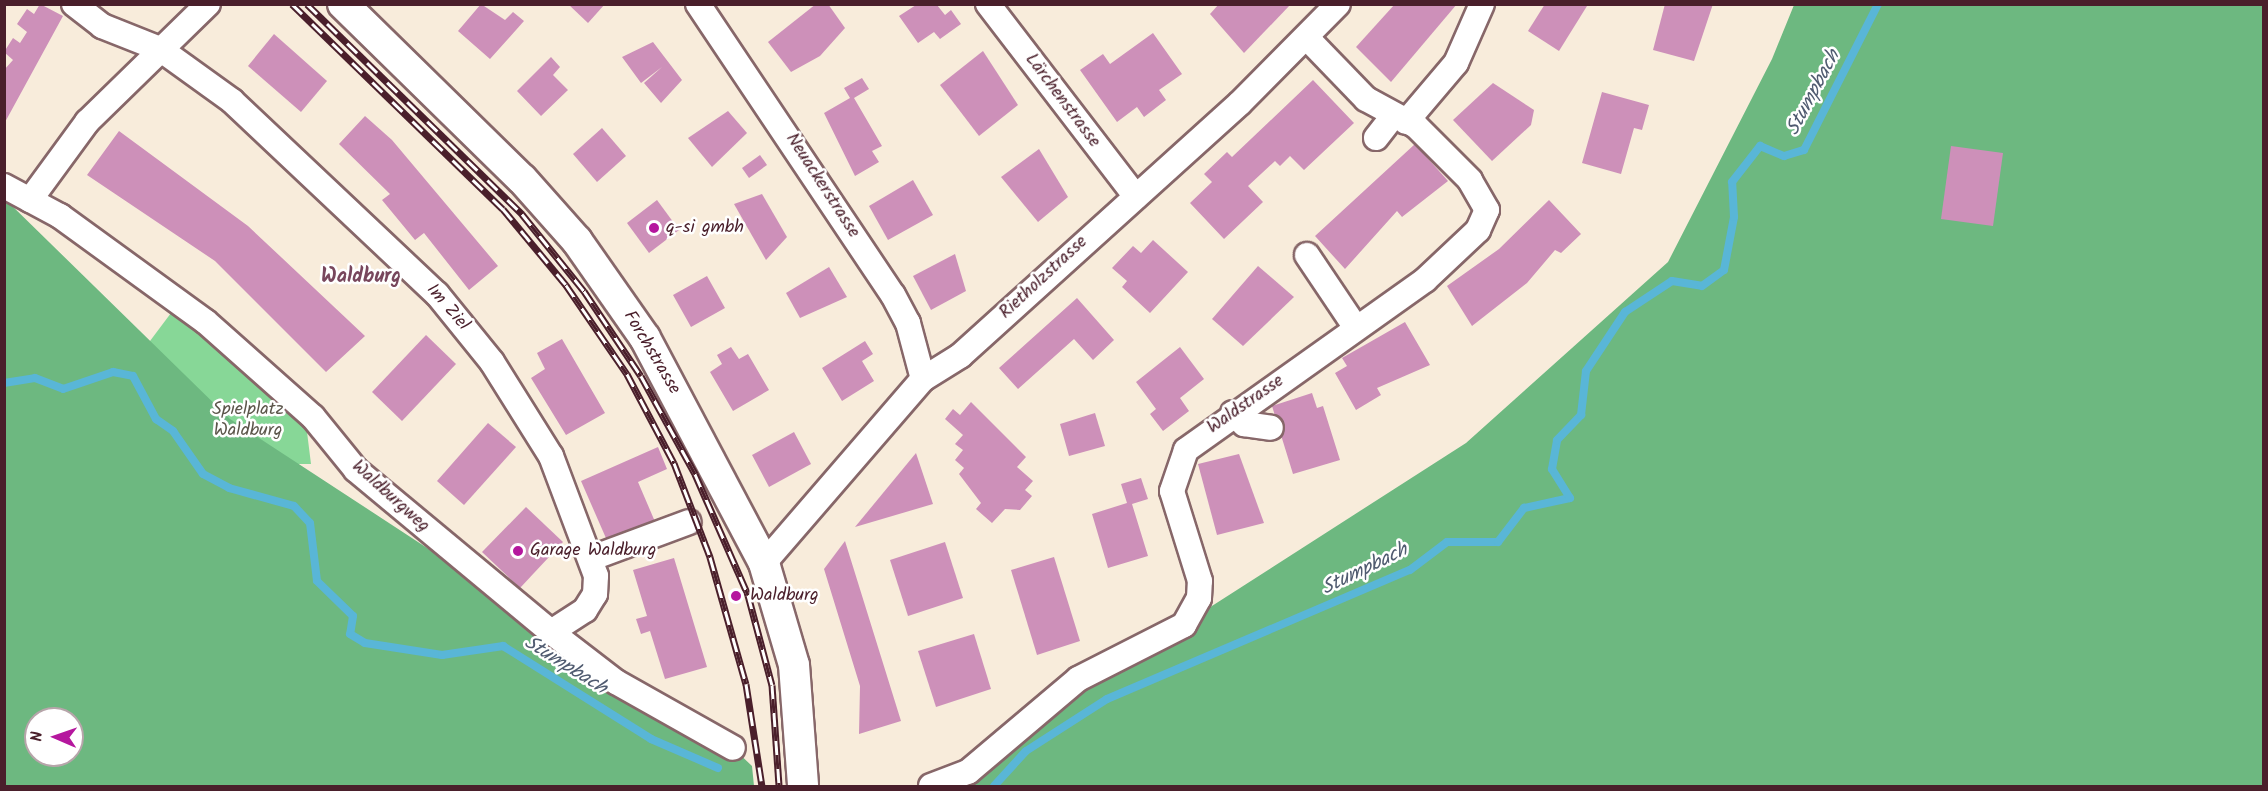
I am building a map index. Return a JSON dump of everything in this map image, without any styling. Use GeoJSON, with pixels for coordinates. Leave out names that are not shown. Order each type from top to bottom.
{"type":"FeatureCollection","features":[{"type":"Feature","properties":{"kind":"main road","name":"Forchstrasse"},"geometry":{"type":"LineString","coordinates":[[343,4],[522,179],[577,241],[645,338],[764,563],[794,665],[803,786]]}},
{"type":"Feature","properties":{"kind":"street","name":"Im Ziel"},"geometry":{"type":"LineString","coordinates":[[74,4],[102,26],[160,49],[232,101],[437,294],[492,362],[551,456],[592,558],[595,594],[585,610],[551,632]]}},
{"type":"Feature","properties":{"kind":"street"},"geometry":{"type":"LineString","coordinates":[[30,200],[87,122],[208,4]]}},
{"type":"Feature","properties":{"kind":"street","name":"Neuackerstrasse"},"geometry":{"type":"LineString","coordinates":[[698,4],[893,295],[908,323],[923,379]]}},
{"type":"Feature","properties":{"kind":"street","name":"Lärchenstrasse"},"geometry":{"type":"LineString","coordinates":[[988,4],[1136,197]]}},
{"type":"Feature","properties":{"kind":"street","name":"Rietholzstrasse"},"geometry":{"type":"LineString","coordinates":[[764,563],[923,379],[960,356],[1136,197],[1307,38],[1338,4]]}},
{"type":"Feature","properties":{"kind":"street"},"geometry":{"type":"LineString","coordinates":[[1376,138],[1400,118],[1456,63],[1482,4]]}},
{"type":"Feature","properties":{"kind":"street","name":"Waldstrasse"},"geometry":{"type":"LineString","coordinates":[[931,786],[968,772],[1078,679],[1184,625],[1199,598],[1200,581],[1172,491],[1186,450],[1233,413],[1356,328],[1465,245],[1486,210],[1470,180],[1400,118],[1366,99],[1307,38]]}},
{"type":"Feature","properties":{"kind":"street","name":"Waldburgweg"},"geometry":{"type":"LineString","coordinates":[[4,186],[30,200],[206,322],[313,417],[356,470],[551,632],[616,682],[733,748]]}},
{"type":"Feature","properties":{"kind":"street"},"geometry":{"type":"LineString","coordinates":[[1307,255],[1356,328]]}},
{"type":"Feature","properties":{"kind":"street"},"geometry":{"type":"LineString","coordinates":[[1233,413],[1244,424],[1271,428]]}},
{"type":"Feature","properties":{"kind":"street"},"geometry":{"type":"LineString","coordinates":[[592,558],[689,522]]}},
{"type":"Feature","properties":{"kind":"green space"},"geometry":{"type":"Polygon","coordinates":[[[1794,5],[2263,5],[2263,786],[931,786],[1466,443],[1668,262],[1772,59],[1794,5]]]}},
{"type":"Feature","properties":{"kind":"green space"},"geometry":{"type":"Polygon","coordinates":[[[4,198],[230,419],[733,748],[752,766],[754,786],[5,786],[4,198]]]}},
{"type":"Feature","properties":{"kind":"green space","name":"Spielplatz Waldburg"},"geometry":{"type":"Polygon","coordinates":[[[174,309],[306,424],[311,464],[233,464],[135,361],[174,309]]]}},
{"type":"Feature","properties":{"kind":"building"},"geometry":{"type":"Polygon","coordinates":[[[40,4],[63,16],[4,124],[4,70],[13,60],[4,52],[13,38],[20,43],[27,32],[17,24],[27,9],[34,14],[40,4]]]}},
{"type":"Feature","properties":{"kind":"building"},"geometry":{"type":"Polygon","coordinates":[[[481,4],[505,20],[513,12],[524,21],[490,59],[458,31],[481,4]]]}},
{"type":"Feature","properties":{"kind":"building"},"geometry":{"type":"Polygon","coordinates":[[[568,4],[605,4],[588,23],[568,4]]]}},
{"type":"Feature","properties":{"kind":"building"},"geometry":{"type":"Polygon","coordinates":[[[816,4],[828,4],[845,28],[820,56],[791,72],[768,42],[816,4]]]}},
{"type":"Feature","properties":{"kind":"building"},"geometry":{"type":"Polygon","coordinates":[[[1219,4],[1291,4],[1244,53],[1210,14],[1219,4]]]}},
{"type":"Feature","properties":{"kind":"building"},"geometry":{"type":"Polygon","coordinates":[[[1395,4],[1457,4],[1391,82],[1356,47],[1395,4]]]}},
{"type":"Feature","properties":{"kind":"building"},"geometry":{"type":"Polygon","coordinates":[[[1545,4],[1587,6],[1559,51],[1528,31],[1545,4]]]}},
{"type":"Feature","properties":{"kind":"building"},"geometry":{"type":"Polygon","coordinates":[[[1665,4],[1713,4],[1694,61],[1653,50],[1665,4]]]}},
{"type":"Feature","properties":{"kind":"building"},"geometry":{"type":"Polygon","coordinates":[[[916,5],[937,5],[945,15],[951,10],[961,24],[940,39],[934,32],[918,43],[899,16],[916,5]]]}},
{"type":"Feature","properties":{"kind":"building"},"geometry":{"type":"Polygon","coordinates":[[[1153,33],[1182,74],[1159,90],[1166,100],[1144,117],[1137,107],[1117,122],[1080,70],[1103,54],[1110,64],[1153,33]]]}},
{"type":"Feature","properties":{"kind":"building"},"geometry":{"type":"Polygon","coordinates":[[[274,34],[327,81],[301,112],[248,66],[274,34]]]}},
{"type":"Feature","properties":{"kind":"building"},"geometry":{"type":"Polygon","coordinates":[[[653,42],[682,80],[661,103],[644,83],[662,67],[641,83],[622,57],[653,42]]]}},
{"type":"Feature","properties":{"kind":"building"},"geometry":{"type":"Polygon","coordinates":[[[983,51],[1018,105],[979,136],[940,85],[983,51]]]}},
{"type":"Feature","properties":{"kind":"building"},"geometry":{"type":"Polygon","coordinates":[[[551,57],[560,67],[553,75],[568,90],[541,116],[517,91],[551,57]]]}},
{"type":"Feature","properties":{"kind":"building"},"geometry":{"type":"Polygon","coordinates":[[[862,78],[869,89],[854,98],[882,146],[872,151],[879,162],[855,176],[824,113],[850,98],[844,88],[862,78]]]}},
{"type":"Feature","properties":{"kind":"building"},"geometry":{"type":"Polygon","coordinates":[[[1313,80],[1354,123],[1304,170],[1290,156],[1280,166],[1275,161],[1248,186],[1263,202],[1224,239],[1190,203],[1212,182],[1204,174],[1227,152],[1232,157],[1313,80]]]}},
{"type":"Feature","properties":{"kind":"building"},"geometry":{"type":"Polygon","coordinates":[[[1493,83],[1534,110],[1531,125],[1492,161],[1453,120],[1493,83]]]}},
{"type":"Feature","properties":{"kind":"building"},"geometry":{"type":"Polygon","coordinates":[[[1602,92],[1649,105],[1642,130],[1634,128],[1621,174],[1582,163],[1602,92]]]}},
{"type":"Feature","properties":{"kind":"building"},"geometry":{"type":"Polygon","coordinates":[[[728,111],[747,133],[712,167],[688,138],[728,111]]]}},
{"type":"Feature","properties":{"kind":"building"},"geometry":{"type":"Polygon","coordinates":[[[365,116],[392,140],[498,266],[469,290],[424,233],[415,240],[382,200],[390,194],[339,144],[365,116]]]}},
{"type":"Feature","properties":{"kind":"building"},"geometry":{"type":"Polygon","coordinates":[[[602,128],[626,156],[597,182],[573,154],[602,128]]]}},
{"type":"Feature","properties":{"kind":"building"},"geometry":{"type":"Polygon","coordinates":[[[119,131],[248,226],[365,336],[326,372],[215,261],[87,175],[119,131]]]}},
{"type":"Feature","properties":{"kind":"building"},"geometry":{"type":"Polygon","coordinates":[[[1415,144],[1448,181],[1402,217],[1397,211],[1345,269],[1315,236],[1415,144]]]}},
{"type":"Feature","properties":{"kind":"building"},"geometry":{"type":"Polygon","coordinates":[[[1951,146],[2003,153],[1993,226],[1941,219],[1951,146]]]}},
{"type":"Feature","properties":{"kind":"building"},"geometry":{"type":"Polygon","coordinates":[[[1039,149],[1068,197],[1038,222],[1001,177],[1039,149]]]}},
{"type":"Feature","properties":{"kind":"building"},"geometry":{"type":"Polygon","coordinates":[[[760,155],[767,165],[749,178],[742,168],[760,155]]]}},
{"type":"Feature","properties":{"kind":"building"},"geometry":{"type":"Polygon","coordinates":[[[913,180],[933,215],[888,240],[869,206],[913,180]]]}},
{"type":"Feature","properties":{"kind":"building"},"geometry":{"type":"Polygon","coordinates":[[[762,194],[787,237],[766,260],[734,204],[762,194]]]}},
{"type":"Feature","properties":{"kind":"building"},"geometry":{"type":"Polygon","coordinates":[[[657,200],[679,230],[649,253],[627,223],[657,200]]]}},
{"type":"Feature","properties":{"kind":"building"},"geometry":{"type":"Polygon","coordinates":[[[1549,200],[1581,234],[1561,253],[1555,250],[1527,283],[1472,326],[1447,286],[1499,249],[1549,200]]]}},
{"type":"Feature","properties":{"kind":"building"},"geometry":{"type":"Polygon","coordinates":[[[1153,240],[1188,272],[1150,313],[1122,287],[1127,281],[1112,268],[1133,246],[1141,253],[1153,240]]]}},
{"type":"Feature","properties":{"kind":"building"},"geometry":{"type":"Polygon","coordinates":[[[955,254],[966,291],[931,310],[913,276],[955,254]]]}},
{"type":"Feature","properties":{"kind":"building"},"geometry":{"type":"Polygon","coordinates":[[[1258,266],[1294,297],[1243,346],[1212,319],[1258,266]]]}},
{"type":"Feature","properties":{"kind":"building"},"geometry":{"type":"Polygon","coordinates":[[[829,267],[847,297],[800,318],[786,293],[829,267]]]}},
{"type":"Feature","properties":{"kind":"building"},"geometry":{"type":"Polygon","coordinates":[[[707,276],[725,308],[691,327],[673,295],[707,276]]]}},
{"type":"Feature","properties":{"kind":"building"},"geometry":{"type":"Polygon","coordinates":[[[1077,298],[1114,340],[1093,360],[1074,339],[1018,389],[999,368],[1077,298]]]}},
{"type":"Feature","properties":{"kind":"building"},"geometry":{"type":"Polygon","coordinates":[[[1405,322],[1430,365],[1377,388],[1381,395],[1356,410],[1335,373],[1347,366],[1342,358],[1405,322]]]}},
{"type":"Feature","properties":{"kind":"building"},"geometry":{"type":"Polygon","coordinates":[[[426,335],[456,364],[402,421],[372,392],[426,335]]]}},
{"type":"Feature","properties":{"kind":"building"},"geometry":{"type":"Polygon","coordinates":[[[562,339],[605,413],[566,435],[531,378],[545,369],[537,353],[562,339]]]}},
{"type":"Feature","properties":{"kind":"building"},"geometry":{"type":"Polygon","coordinates":[[[865,341],[873,354],[862,361],[874,381],[842,401],[822,368],[865,341]]]}},
{"type":"Feature","properties":{"kind":"building"},"geometry":{"type":"Polygon","coordinates":[[[731,347],[739,359],[748,354],[769,390],[733,411],[710,372],[722,364],[717,355],[731,347]]]}},
{"type":"Feature","properties":{"kind":"building"},"geometry":{"type":"Polygon","coordinates":[[[1180,347],[1204,379],[1180,398],[1189,411],[1163,431],[1150,414],[1156,409],[1136,382],[1180,347]]]}},
{"type":"Feature","properties":{"kind":"building"},"geometry":{"type":"Polygon","coordinates":[[[1312,393],[1317,408],[1323,406],[1340,460],[1293,474],[1272,406],[1312,393]]]}},
{"type":"Feature","properties":{"kind":"building"},"geometry":{"type":"Polygon","coordinates":[[[971,402],[1026,457],[1017,467],[1033,481],[1025,490],[1032,496],[1020,510],[1005,509],[992,523],[976,509],[981,503],[959,474],[964,468],[955,460],[963,450],[955,444],[963,435],[945,419],[953,409],[960,415],[971,402]]]}},
{"type":"Feature","properties":{"kind":"building"},"geometry":{"type":"Polygon","coordinates":[[[1095,413],[1105,446],[1069,456],[1060,424],[1095,413]]]}},
{"type":"Feature","properties":{"kind":"building"},"geometry":{"type":"Polygon","coordinates":[[[488,423],[516,447],[464,505],[437,481],[488,423]]]}},
{"type":"Feature","properties":{"kind":"building"},"geometry":{"type":"Polygon","coordinates":[[[794,432],[811,464],[769,487],[752,455],[794,432]]]}},
{"type":"Feature","properties":{"kind":"building"},"geometry":{"type":"Polygon","coordinates":[[[658,447],[667,469],[638,482],[656,524],[609,545],[581,481],[658,447]]]}},
{"type":"Feature","properties":{"kind":"building"},"geometry":{"type":"Polygon","coordinates":[[[916,453],[933,504],[855,527],[916,453]]]}},
{"type":"Feature","properties":{"kind":"building"},"geometry":{"type":"Polygon","coordinates":[[[1239,454],[1264,523],[1217,535],[1198,464],[1239,454]]]}},
{"type":"Feature","properties":{"kind":"building"},"geometry":{"type":"Polygon","coordinates":[[[1141,478],[1148,499],[1132,504],[1148,556],[1108,568],[1092,514],[1127,503],[1121,484],[1141,478]]]}},
{"type":"Feature","properties":{"kind":"building"},"geometry":{"type":"Polygon","coordinates":[[[526,507],[563,542],[520,588],[482,552],[526,507]]]}},
{"type":"Feature","properties":{"kind":"building"},"geometry":{"type":"Polygon","coordinates":[[[845,541],[901,721],[859,734],[860,686],[824,569],[845,541]]]}},
{"type":"Feature","properties":{"kind":"building"},"geometry":{"type":"Polygon","coordinates":[[[945,542],[963,598],[908,616],[890,560],[945,542]]]}},
{"type":"Feature","properties":{"kind":"building"},"geometry":{"type":"Polygon","coordinates":[[[1054,557],[1080,641],[1037,655],[1011,570],[1054,557]]]}},
{"type":"Feature","properties":{"kind":"building"},"geometry":{"type":"Polygon","coordinates":[[[674,558],[707,667],[665,679],[650,631],[641,634],[636,619],[647,616],[633,570],[674,558]]]}},
{"type":"Feature","properties":{"kind":"building"},"geometry":{"type":"Polygon","coordinates":[[[974,634],[991,689],[936,707],[918,651],[974,634]]]}},
{"type":"Feature","properties":{"kind":"waterway","name":"Stumpbach"},"geometry":{"type":"LineString","coordinates":[[994,786],[1026,751],[1107,699],[1410,570],[1447,542],[1498,542],[1524,508],[1570,498],[1552,469],[1557,440],[1581,415],[1586,371],[1625,312],[1672,281],[1702,286],[1724,270],[1734,217],[1732,182],[1760,146],[1784,156],[1804,150],[1878,4]]}},
{"type":"Feature","properties":{"kind":"waterway","name":"Stumpbach"},"geometry":{"type":"LineString","coordinates":[[4,383],[35,378],[63,389],[113,372],[133,376],[156,419],[173,431],[203,474],[229,488],[294,506],[310,523],[317,581],[353,616],[350,634],[365,643],[442,655],[503,646],[651,739],[718,768]]}},
{"type":"Feature","properties":{"kind":"railway"},"geometry":{"type":"LineString","coordinates":[[292,4],[503,209],[566,285],[627,374],[674,463],[710,557],[746,684],[762,786]]}},
{"type":"Feature","properties":{"kind":"railway"},"geometry":{"type":"LineString","coordinates":[[307,4],[522,214],[584,291],[641,376],[695,474],[748,595],[772,685],[779,786]]}},
{"type":"Feature","properties":{"kind":"place","name":"q-si gmbh"},"geometry":{"type":"Point","coordinates":[654,228]}},
{"type":"Feature","properties":{"kind":"place","name":"Garage Waldburg"},"geometry":{"type":"Point","coordinates":[518,551]}},
{"type":"Feature","properties":{"kind":"place","name":"Waldburg"},"geometry":{"type":"Point","coordinates":[736,596]}},
{"type":"Feature","properties":{"kind":"district","name":"Waldburg"},"geometry":{"type":"Point","coordinates":[361,277]}}]}
